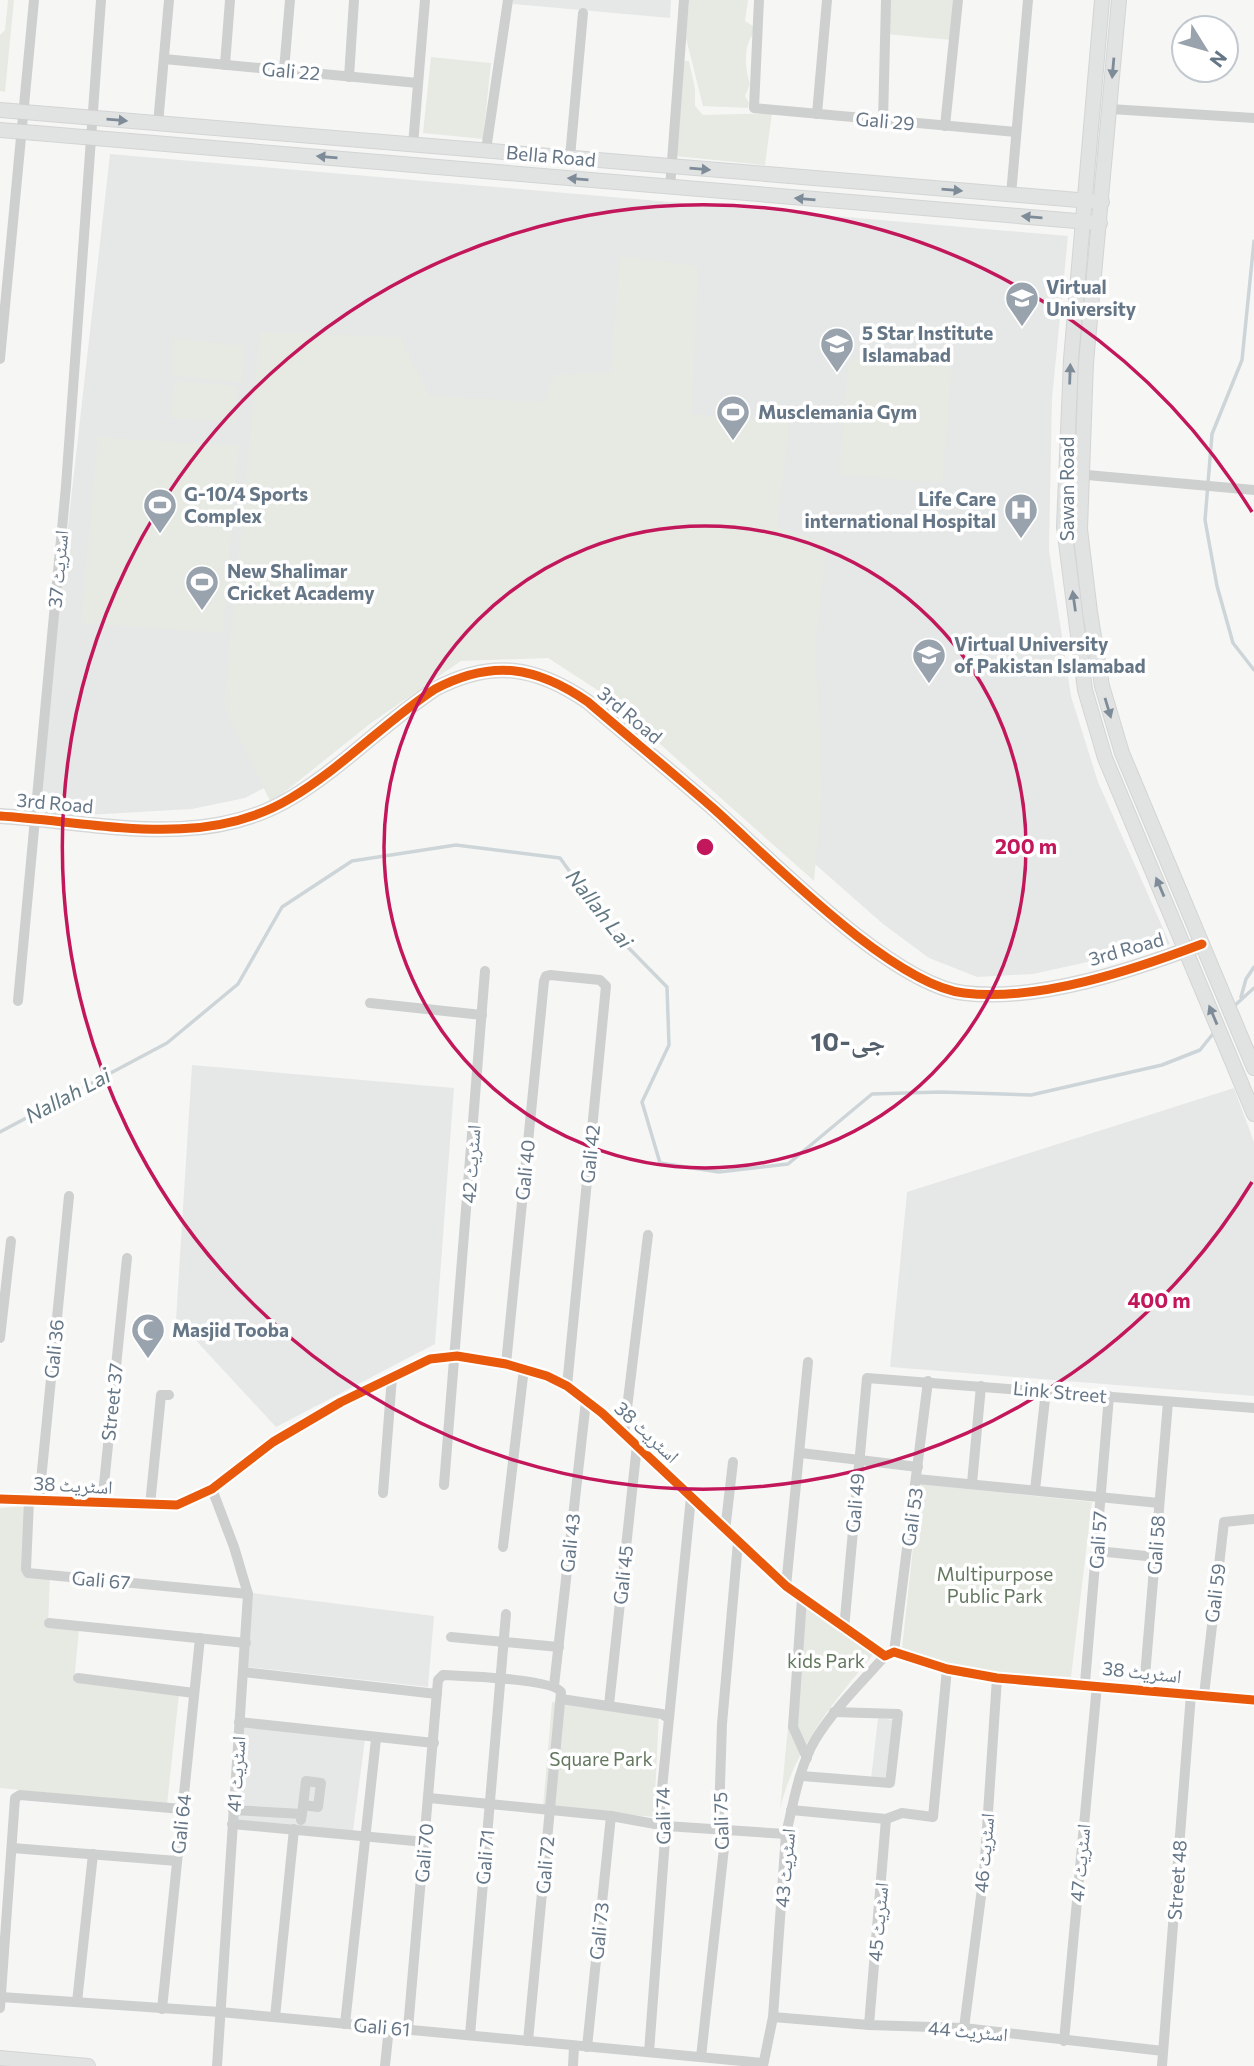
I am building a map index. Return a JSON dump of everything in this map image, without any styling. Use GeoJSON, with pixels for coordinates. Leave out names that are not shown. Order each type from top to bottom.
{"type":"FeatureCollection","features":[{"type":"Feature","properties":{"kind":"street"},"geometry":{"type":"LineString","coordinates":[[0,359],[34,0]]}},
{"type":"Feature","properties":{"kind":"street","name":"اسٹریٹ 37"},"geometry":{"type":"LineString","coordinates":[[18,1001],[66,486],[101,0]]}},
{"type":"Feature","properties":{"kind":"street"},"geometry":{"type":"LineString","coordinates":[[158,124],[169,0]]}},
{"type":"Feature","properties":{"kind":"street"},"geometry":{"type":"LineString","coordinates":[[225,65],[230,0]]}},
{"type":"Feature","properties":{"kind":"street"},"geometry":{"type":"LineString","coordinates":[[284,70],[290,0]]}},
{"type":"Feature","properties":{"kind":"street"},"geometry":{"type":"LineString","coordinates":[[349,77],[354,0]]}},
{"type":"Feature","properties":{"kind":"street"},"geometry":{"type":"LineString","coordinates":[[413,145],[425,0]]}},
{"type":"Feature","properties":{"kind":"street"},"geometry":{"type":"LineString","coordinates":[[486,150],[508,0]]}},
{"type":"Feature","properties":{"kind":"street"},"geometry":{"type":"LineString","coordinates":[[670,188],[684,0]]}},
{"type":"Feature","properties":{"kind":"street","name":"Gali 29"},"geometry":{"type":"LineString","coordinates":[[759,0],[754,108],[1016,132]]}},
{"type":"Feature","properties":{"kind":"street"},"geometry":{"type":"LineString","coordinates":[[817,114],[827,0]]}},
{"type":"Feature","properties":{"kind":"street"},"geometry":{"type":"LineString","coordinates":[[883,121],[886,0]]}},
{"type":"Feature","properties":{"kind":"street"},"geometry":{"type":"LineString","coordinates":[[945,126],[958,0]]}},
{"type":"Feature","properties":{"kind":"street"},"geometry":{"type":"LineString","coordinates":[[1011,195],[1028,0]]}},
{"type":"Feature","properties":{"kind":"street","name":"Sawan Road"},"geometry":{"type":"LineString","coordinates":[[1102,0],[1071,359],[1064,527],[1085,690],[1105,758],[1254,1114]]}},
{"type":"Feature","properties":{"kind":"street","name":"Sawan Road"},"geometry":{"type":"LineString","coordinates":[[1119,0],[1086,363],[1080,529],[1102,687],[1143,809],[1254,1068]]}},
{"type":"Feature","properties":{"kind":"street"},"geometry":{"type":"LineString","coordinates":[[570,157],[583,13]]}},
{"type":"Feature","properties":{"kind":"street","name":"Gali 22"},"geometry":{"type":"LineString","coordinates":[[164,59],[418,83]]}},
{"type":"Feature","properties":{"kind":"street"},"geometry":{"type":"LineString","coordinates":[[1110,109],[1254,118]]}},
{"type":"Feature","properties":{"kind":"street","name":"Bella Road"},"geometry":{"type":"LineString","coordinates":[[0,110],[1102,202]]}},
{"type":"Feature","properties":{"kind":"street","name":"Bella Road"},"geometry":{"type":"LineString","coordinates":[[0,130],[1100,223]]}},
{"type":"Feature","properties":{"kind":"street"},"geometry":{"type":"LineString","coordinates":[[357,159],[359,141]]}},
{"type":"Feature","properties":{"kind":"street"},"geometry":{"type":"LineString","coordinates":[[503,172],[505,152]]}},
{"type":"Feature","properties":{"kind":"street"},"geometry":{"type":"LineString","coordinates":[[901,207],[904,186]]}},
{"type":"Feature","properties":{"kind":"street"},"geometry":{"type":"LineString","coordinates":[[1066,473],[1254,490]]}},
{"type":"Feature","properties":{"kind":"street","name":"3rd Road"},"geometry":{"type":"LineString","coordinates":[[0,816],[175,829],[239,821],[266,812],[293,797],[435,689],[456,678],[483,670],[507,670],[552,680],[588,702],[852,930],[901,967],[931,984],[962,993],[1019,993],[1103,975],[1202,944]]}},
{"type":"Feature","properties":{"kind":"street","name":"اسٹریٹ 42"},"geometry":{"type":"LineString","coordinates":[[444,1485],[457,1356],[485,971]]}},
{"type":"Feature","properties":{"kind":"street","name":"Gali 40"},"geometry":{"type":"LineString","coordinates":[[506,1364],[545,976]]}},
{"type":"Feature","properties":{"kind":"street","name":"Gali 42"},"geometry":{"type":"LineString","coordinates":[[545,976],[600,981],[606,986],[567,1386]]}},
{"type":"Feature","properties":{"kind":"street"},"geometry":{"type":"LineString","coordinates":[[370,1003],[482,1015]]}},
{"type":"Feature","properties":{"kind":"street","name":"Gali 36"},"geometry":{"type":"LineString","coordinates":[[34,1501],[69,1196]]}},
{"type":"Feature","properties":{"kind":"street"},"geometry":{"type":"LineString","coordinates":[[624,1433],[648,1235]]}},
{"type":"Feature","properties":{"kind":"street"},"geometry":{"type":"LineString","coordinates":[[0,1338],[11,1241]]}},
{"type":"Feature","properties":{"kind":"street","name":"Street 37"},"geometry":{"type":"LineString","coordinates":[[102,1504],[127,1258]]}},
{"type":"Feature","properties":{"kind":"street","name":"اسٹریٹ 38"},"geometry":{"type":"LineString","coordinates":[[0,1499],[177,1505],[212,1489],[272,1442],[341,1402],[430,1359],[457,1356],[524,1368],[567,1386],[624,1433],[786,1586],[844,1629],[890,1654],[947,1670],[997,1678],[1144,1688],[1254,1700]]}},
{"type":"Feature","properties":{"kind":"street"},"geometry":{"type":"LineString","coordinates":[[786,1586],[808,1362]]}},
{"type":"Feature","properties":{"kind":"street"},"geometry":{"type":"LineString","coordinates":[[503,1547],[524,1368]]}},
{"type":"Feature","properties":{"kind":"street"},"geometry":{"type":"LineString","coordinates":[[383,1493],[392,1377]]}},
{"type":"Feature","properties":{"kind":"street","name":"Link Street"},"geometry":{"type":"LineString","coordinates":[[867,1378],[1254,1408]]}},
{"type":"Feature","properties":{"kind":"street","name":"Gali 49"},"geometry":{"type":"LineString","coordinates":[[844,1629],[867,1378]]}},
{"type":"Feature","properties":{"kind":"street","name":"Gali 53"},"geometry":{"type":"LineString","coordinates":[[890,1654],[918,1473],[928,1381]]}},
{"type":"Feature","properties":{"kind":"street"},"geometry":{"type":"LineString","coordinates":[[972,1483],[981,1386]]}},
{"type":"Feature","properties":{"kind":"street"},"geometry":{"type":"LineString","coordinates":[[1035,1490],[1046,1391]]}},
{"type":"Feature","properties":{"kind":"street"},"geometry":{"type":"LineString","coordinates":[[150,1505],[161,1395],[169,1395]]}},
{"type":"Feature","properties":{"kind":"street","name":"Gali 57"},"geometry":{"type":"LineString","coordinates":[[1091,1684],[1097,1551],[1109,1396]]}},
{"type":"Feature","properties":{"kind":"street","name":"Gali 43"},"geometry":{"type":"LineString","coordinates":[[558,1691],[559,1647],[586,1401]]}},
{"type":"Feature","properties":{"kind":"street","name":"Gali 58"},"geometry":{"type":"LineString","coordinates":[[1144,1688],[1168,1402]]}},
{"type":"Feature","properties":{"kind":"street","name":"Gali 45"},"geometry":{"type":"LineString","coordinates":[[609,1705],[637,1445]]}},
{"type":"Feature","properties":{"kind":"street"},"geometry":{"type":"LineString","coordinates":[[801,1453],[859,1459],[972,1483],[1101,1499],[1159,1503]]}},
{"type":"Feature","properties":{"kind":"street"},"geometry":{"type":"LineString","coordinates":[[725,1531],[733,1462]]}},
{"type":"Feature","properties":{"kind":"street","name":"اسٹریٹ 41"},"geometry":{"type":"LineString","coordinates":[[212,1489],[234,1546],[248,1594],[216,2066]]}},
{"type":"Feature","properties":{"kind":"street","name":"Gali 74"},"geometry":{"type":"LineString","coordinates":[[649,2052],[666,1826],[660,1809],[691,1497]]}},
{"type":"Feature","properties":{"kind":"street","name":"Gali 67"},"geometry":{"type":"LineString","coordinates":[[34,1501],[26,1569],[28,1573],[248,1594]]}},
{"type":"Feature","properties":{"kind":"street","name":"Gali 59"},"geometry":{"type":"LineString","coordinates":[[1204,1695],[1224,1522],[1254,1519]]}},
{"type":"Feature","properties":{"kind":"street","name":"Gali 75"},"geometry":{"type":"LineString","coordinates":[[701,2057],[725,1829],[719,1816],[722,1724],[738,1542]]}},
{"type":"Feature","properties":{"kind":"street"},"geometry":{"type":"LineString","coordinates":[[1097,1551],[1156,1557]]}},
{"type":"Feature","properties":{"kind":"street"},"geometry":{"type":"LineString","coordinates":[[802,1598],[793,1727],[807,1758]]}},
{"type":"Feature","properties":{"kind":"street","name":"Gali 71"},"geometry":{"type":"LineString","coordinates":[[470,2035],[506,1614]]}},
{"type":"Feature","properties":{"kind":"street"},"geometry":{"type":"LineString","coordinates":[[49,1623],[246,1643]]}},
{"type":"Feature","properties":{"kind":"street"},"geometry":{"type":"LineString","coordinates":[[451,1637],[559,1647]]}},
{"type":"Feature","properties":{"kind":"street","name":"Gali 64"},"geometry":{"type":"LineString","coordinates":[[162,2009],[200,1638]]}},
{"type":"Feature","properties":{"kind":"street","name":"اسٹریٹ 43"},"geometry":{"type":"LineString","coordinates":[[763,2064],[773,2017],[786,1834],[807,1758],[813,1742],[834,1713],[890,1654]]}},
{"type":"Feature","properties":{"kind":"street"},"geometry":{"type":"LineString","coordinates":[[791,1810],[886,1819],[902,1813],[933,1817],[947,1670]]}},
{"type":"Feature","properties":{"kind":"street"},"geometry":{"type":"LineString","coordinates":[[243,1672],[437,1694]]}},
{"type":"Feature","properties":{"kind":"street","name":"Gali 70"},"geometry":{"type":"LineString","coordinates":[[408,2029],[440,1676],[501,1679]]}},
{"type":"Feature","properties":{"kind":"street"},"geometry":{"type":"LineString","coordinates":[[78,1678],[194,1693]]}},
{"type":"Feature","properties":{"kind":"street","name":"اسٹریٹ 46"},"geometry":{"type":"LineString","coordinates":[[964,2028],[984,1873],[997,1678]]}},
{"type":"Feature","properties":{"kind":"street"},"geometry":{"type":"LineString","coordinates":[[501,1679],[668,1718]]}},
{"type":"Feature","properties":{"kind":"street","name":"اسٹریٹ 47"},"geometry":{"type":"LineString","coordinates":[[1064,2041],[1091,1684]]}},
{"type":"Feature","properties":{"kind":"street","name":"Gali 72"},"geometry":{"type":"LineString","coordinates":[[528,2041],[550,1811],[558,1691]]}},
{"type":"Feature","properties":{"kind":"street","name":"Street 48"},"geometry":{"type":"LineString","coordinates":[[1162,2066],[1191,1694]]}},
{"type":"Feature","properties":{"kind":"street"},"geometry":{"type":"LineString","coordinates":[[803,1776],[890,1783],[898,1714],[834,1713]]}},
{"type":"Feature","properties":{"kind":"street"},"geometry":{"type":"LineString","coordinates":[[239,1722],[434,1744]]}},
{"type":"Feature","properties":{"kind":"street"},"geometry":{"type":"LineString","coordinates":[[345,2024],[376,1738]]}},
{"type":"Feature","properties":{"kind":"street"},"geometry":{"type":"LineString","coordinates":[[0,2008],[15,1798],[20,1795],[182,1809]]}},
{"type":"Feature","properties":{"kind":"street"},"geometry":{"type":"LineString","coordinates":[[429,1798],[490,1806],[611,1815],[666,1826],[786,1834]]}},
{"type":"Feature","properties":{"kind":"street"},"geometry":{"type":"LineString","coordinates":[[233,1810],[302,1810],[297,1830],[275,2017]]}},
{"type":"Feature","properties":{"kind":"street","name":"Gali 73"},"geometry":{"type":"LineString","coordinates":[[587,2047],[611,1815]]}},
{"type":"Feature","properties":{"kind":"street","name":"اسٹریٹ 45"},"geometry":{"type":"LineString","coordinates":[[869,2025],[886,1819]]}},
{"type":"Feature","properties":{"kind":"street"},"geometry":{"type":"LineString","coordinates":[[232,1824],[425,1842]]}},
{"type":"Feature","properties":{"kind":"street"},"geometry":{"type":"LineString","coordinates":[[12,1848],[177,1861]]}},
{"type":"Feature","properties":{"kind":"street"},"geometry":{"type":"LineString","coordinates":[[77,2003],[93,1854]]}},
{"type":"Feature","properties":{"kind":"street","name":"Gali 61"},"geometry":{"type":"LineString","coordinates":[[1,1997],[219,2012],[763,2064]]}},
{"type":"Feature","properties":{"kind":"street","name":"اسٹریٹ 44"},"geometry":{"type":"LineString","coordinates":[[773,2017],[869,2025],[964,2028],[1163,2051]]}},
{"type":"Feature","properties":{"kind":"street"},"geometry":{"type":"LineString","coordinates":[[385,2066],[389,2027]]}},
{"type":"Feature","properties":{"kind":"street"},"geometry":{"type":"LineString","coordinates":[[573,2066],[574,2047]]}},
{"type":"Feature","properties":{"kind":"street"},"geometry":{"type":"LineString","coordinates":[[0,2058],[88,2066]]}},
{"type":"Feature","properties":{"kind":"shaded area"},"geometry":{"type":"Polygon","coordinates":[[[513,0],[671,0],[670,18],[513,4],[513,0]]]}},
{"type":"Feature","properties":{"kind":"shaded area"},"geometry":{"type":"Polygon","coordinates":[[[110,154],[1068,236],[1052,399],[1049,550],[1071,696],[1098,782],[1170,944],[1033,974],[977,977],[929,958],[883,924],[707,769],[563,653],[449,648],[291,774],[245,798],[192,809],[35,818],[110,154]]]}},
{"type":"Feature","properties":{"kind":"shaded area"},"geometry":{"type":"Polygon","coordinates":[[[192,1065],[454,1088],[435,1344],[276,1427],[176,1319],[192,1065]]]}},
{"type":"Feature","properties":{"kind":"shaded area"},"geometry":{"type":"Polygon","coordinates":[[[1234,1088],[1254,1142],[1254,1396],[890,1367],[907,1192],[1234,1088]]]}},
{"type":"Feature","properties":{"kind":"shaded area"},"geometry":{"type":"Polygon","coordinates":[[[253,1593],[434,1616],[428,1687],[247,1667],[253,1593]]]}},
{"type":"Feature","properties":{"kind":"shaded area"},"geometry":{"type":"Polygon","coordinates":[[[878,1718],[893,1720],[885,1781],[871,1779],[878,1718]]]}},
{"type":"Feature","properties":{"kind":"shaded area"},"geometry":{"type":"Polygon","coordinates":[[[239,1725],[365,1739],[353,1831],[228,1819],[239,1725]]]}},
{"type":"Feature","properties":{"kind":"green space"},"geometry":{"type":"Polygon","coordinates":[[[8,0],[14,0],[5,92],[0,91],[0,35],[5,30],[8,0]]]}},
{"type":"Feature","properties":{"kind":"green space"},"geometry":{"type":"Polygon","coordinates":[[[689,0],[748,0],[745,21],[753,26],[754,33],[748,44],[746,57],[750,84],[745,96],[749,103],[748,108],[703,106],[686,38],[689,0]]]}},
{"type":"Feature","properties":{"kind":"green space"},"geometry":{"type":"Polygon","coordinates":[[[889,0],[955,0],[951,40],[886,34],[889,0]]]}},
{"type":"Feature","properties":{"kind":"green space"},"geometry":{"type":"Polygon","coordinates":[[[431,57],[491,63],[483,139],[423,133],[431,57]]]}},
{"type":"Feature","properties":{"kind":"green space"},"geometry":{"type":"Polygon","coordinates":[[[683,61],[689,61],[695,89],[695,106],[703,115],[772,113],[765,165],[675,156],[683,61]]]}},
{"type":"Feature","properties":{"kind":"green space"},"geometry":{"type":"Polygon","coordinates":[[[620,256],[698,266],[692,414],[789,423],[777,527],[827,543],[815,644],[822,789],[814,881],[605,695],[548,658],[461,661],[371,723],[271,803],[224,706],[260,332],[400,337],[430,396],[545,402],[553,375],[611,372],[620,256]]]}},
{"type":"Feature","properties":{"kind":"green space"},"geometry":{"type":"Polygon","coordinates":[[[174,338],[244,346],[241,383],[172,375],[174,338]]]}},
{"type":"Feature","properties":{"kind":"green space"},"geometry":{"type":"Polygon","coordinates":[[[849,358],[952,367],[942,483],[839,474],[849,358]]]}},
{"type":"Feature","properties":{"kind":"green space"},"geometry":{"type":"Polygon","coordinates":[[[175,381],[238,386],[235,422],[171,418],[175,381]]]}},
{"type":"Feature","properties":{"kind":"green space","name":"G-10/4 Sports Complex"},"geometry":{"type":"Polygon","coordinates":[[[98,437],[239,446],[223,633],[81,623],[98,437]]]}},
{"type":"Feature","properties":{"kind":"green space","name":"Multipurpose Public Park"},"geometry":{"type":"Polygon","coordinates":[[[920,1484],[1092,1502],[1071,1677],[963,1669],[941,1664],[902,1648],[920,1484]]]}},
{"type":"Feature","properties":{"kind":"green space"},"geometry":{"type":"Polygon","coordinates":[[[29,1506],[27,1573],[50,1574],[48,1627],[79,1630],[74,1682],[179,1694],[167,1805],[0,1788],[0,1508],[29,1506]]]}},
{"type":"Feature","properties":{"kind":"green space","name":"kids Park"},"geometry":{"type":"Polygon","coordinates":[[[800,1604],[844,1635],[877,1650],[832,1705],[806,1744],[780,1809],[800,1604]]]}},
{"type":"Feature","properties":{"kind":"green space","name":"Square Park"},"geometry":{"type":"Polygon","coordinates":[[[552,1702],[659,1712],[654,1817],[543,1807],[552,1702]]]}},
{"type":"Feature","properties":{"kind":"waterway"},"geometry":{"type":"LineString","coordinates":[[1254,241],[1242,360],[1212,434],[1205,520],[1217,586],[1233,643],[1254,670]]}},
{"type":"Feature","properties":{"kind":"waterway","name":"Nallah Lai"},"geometry":{"type":"LineString","coordinates":[[0,1132],[167,1043],[238,984],[282,907],[352,861],[456,845],[560,858],[613,932],[667,987],[669,1045],[642,1102],[660,1163],[719,1172],[788,1164],[872,1094],[941,1092],[1031,1095],[1162,1065],[1200,1050],[1216,1030]]}},
{"type":"Feature","properties":{"kind":"waterway"},"geometry":{"type":"LineString","coordinates":[[1241,997],[1246,979],[1254,967]]}},
{"type":"Feature","properties":{"kind":"waterway"},"geometry":{"type":"LineString","coordinates":[[1233,1007],[1254,988]]}},
{"type":"Feature","properties":{"kind":"cycle path"},"geometry":{"type":"LineString","coordinates":[[0,816],[149,829],[186,829],[222,824],[257,814],[310,786],[435,689],[476,673],[513,671],[550,681],[588,702],[714,809],[833,917],[902,968],[935,985],[964,993],[1023,993],[1085,982],[1202,944]]}},
{"type":"Feature","properties":{"kind":"cycle path"},"geometry":{"type":"LineString","coordinates":[[0,1499],[177,1505],[212,1489],[273,1442],[341,1402],[430,1359],[457,1356],[506,1364],[547,1376],[567,1386],[602,1413],[786,1586],[885,1656],[894,1652],[947,1669],[997,1678],[1254,1700]]}},
{"type":"Feature","properties":{"kind":"place","name":"Virtual University"},"geometry":{"type":"Point","coordinates":[1022,328]}},
{"type":"Feature","properties":{"kind":"place","name":"5 Star Institute Islamabad"},"geometry":{"type":"Point","coordinates":[837,374]}},
{"type":"Feature","properties":{"kind":"place","name":"Musclemania Gym"},"geometry":{"type":"Point","coordinates":[733,442]}},
{"type":"Feature","properties":{"kind":"place","name":"G-10/4 Sports Complex"},"geometry":{"type":"Point","coordinates":[160,535]}},
{"type":"Feature","properties":{"kind":"place","name":"Life Care international Hospital"},"geometry":{"type":"Point","coordinates":[1021,540]}},
{"type":"Feature","properties":{"kind":"place","name":"New Shalimar Cricket Academy"},"geometry":{"type":"Point","coordinates":[202,612]}},
{"type":"Feature","properties":{"kind":"place","name":"Virtual University of Pakistan Islamabad"},"geometry":{"type":"Point","coordinates":[929,685]}},
{"type":"Feature","properties":{"kind":"place","name":"Masjid Tooba"},"geometry":{"type":"Point","coordinates":[148,1360]}},
{"type":"Feature","properties":{"kind":"district","name":"جی-10"},"geometry":{"type":"Point","coordinates":[848,1042]}}]}
